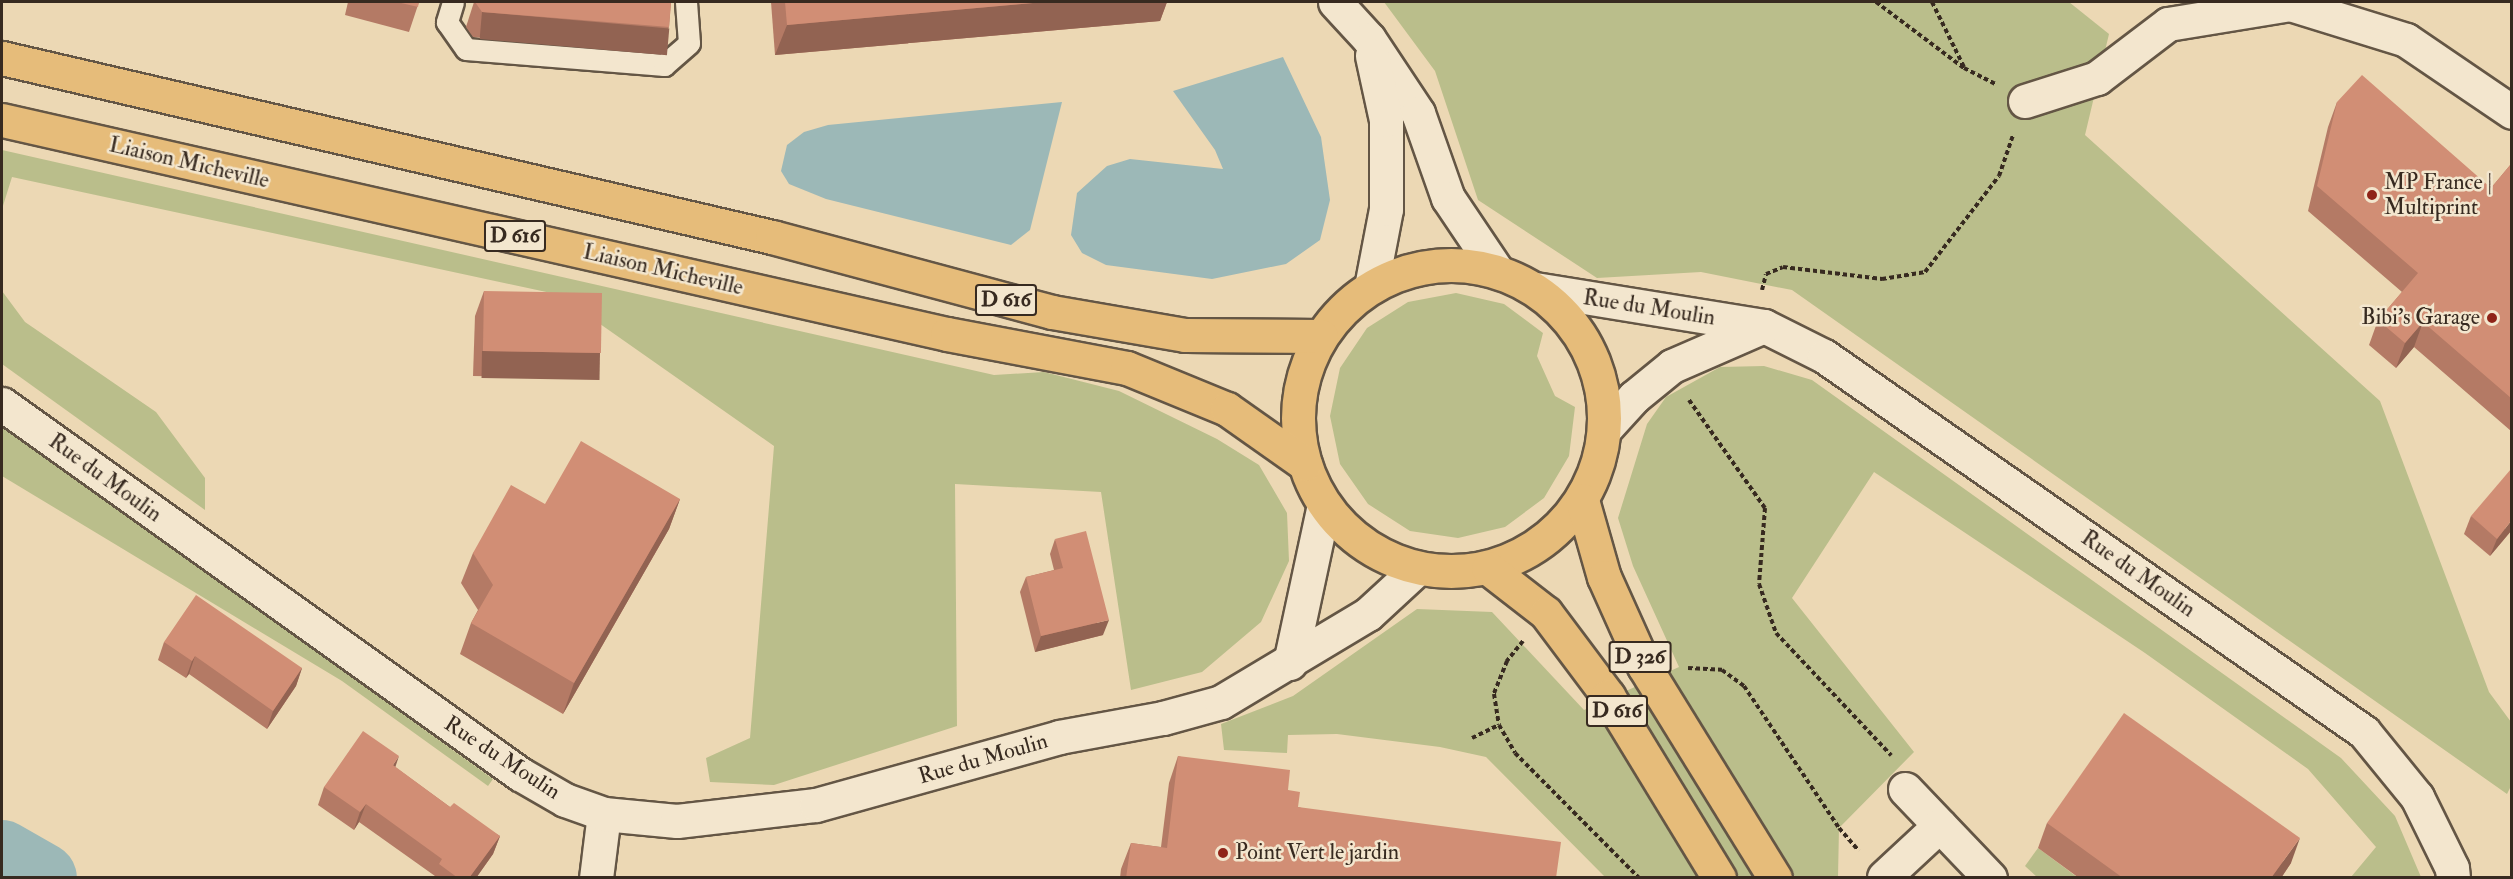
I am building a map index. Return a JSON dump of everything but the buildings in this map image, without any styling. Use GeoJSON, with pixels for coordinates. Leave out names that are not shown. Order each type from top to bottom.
{"type":"FeatureCollection","features":[{"type":"Feature","properties":{"kind":"main road","name":"D 616"},"geometry":{"type":"LineString","coordinates":[[2,58],[772,237],[1052,312],[1185,335],[1321,336]]}},
{"type":"Feature","properties":{"kind":"main road","name":"Liaison Micheville"},"geometry":{"type":"LineString","coordinates":[[2,120],[947,334],[1127,368],[1227,409],[1305,464]]}},
{"type":"Feature","properties":{"kind":"main road"},"geometry":{"type":"LineString","coordinates":[[1454,264],[1497,271],[1535,289],[1570,320],[1594,361],[1605,408],[1604,430],[1594,472],[1582,500],[1561,527],[1527,553],[1488,568],[1453,572],[1418,568],[1382,555],[1350,533],[1324,505],[1305,464],[1298,421],[1303,377],[1321,336],[1343,308],[1371,287],[1411,270],[1454,264]]}},
{"type":"Feature","properties":{"kind":"main road","name":"D 326"},"geometry":{"type":"LineString","coordinates":[[1582,500],[1604,577],[1644,666],[1775,878]]}},
{"type":"Feature","properties":{"kind":"main road","name":"D 616"},"geometry":{"type":"LineString","coordinates":[[1488,568],[1546,613],[1608,696],[1719,878]]}},
{"type":"Feature","properties":{"kind":"street"},"geometry":{"type":"LineString","coordinates":[[1335,2],[1369,39],[1418,112],[1448,198],[1497,271]]}},
{"type":"Feature","properties":{"kind":"street"},"geometry":{"type":"LineString","coordinates":[[2025,100],[2097,78],[2168,24],[2290,4],[2406,40],[2511,112]]}},
{"type":"Feature","properties":{"kind":"street"},"geometry":{"type":"LineString","coordinates":[[1369,39],[1386,132],[1386,209],[1371,287]]}},
{"type":"Feature","properties":{"kind":"street","name":"Rue du Moulin"},"geometry":{"type":"LineString","coordinates":[[1535,289],[1764,326],[1824,356],[2364,732],[2417,797],[2452,868],[2453,878]]}},
{"type":"Feature","properties":{"kind":"street","name":"Rue du Moulin"},"geometry":{"type":"LineString","coordinates":[[1604,430],[1634,397],[1672,366],[1764,326]]}},
{"type":"Feature","properties":{"kind":"street","name":"Rue du Moulin"},"geometry":{"type":"LineString","coordinates":[[2,404],[520,774],[565,800],[604,814],[677,821],[746,816],[816,805],[1059,737],[1163,718],[1221,702],[1290,663],[1368,614],[1418,568]]}},
{"type":"Feature","properties":{"kind":"street"},"geometry":{"type":"LineString","coordinates":[[1290,663],[1324,505]]}},
{"type":"Feature","properties":{"kind":"street"},"geometry":{"type":"LineString","coordinates":[[1905,789],[1990,878]]}},
{"type":"Feature","properties":{"kind":"street"},"geometry":{"type":"LineString","coordinates":[[596,878],[604,814]]}},
{"type":"Feature","properties":{"kind":"street"},"geometry":{"type":"LineString","coordinates":[[1884,878],[1940,825]]}},
{"type":"Feature","properties":{"kind":"lane"},"geometry":{"type":"LineString","coordinates":[[453,2],[447,22],[466,48],[664,65],[689,43],[686,2]]}},
{"type":"Feature","properties":{"kind":"path"},"geometry":{"type":"LineString","coordinates":[[1876,2],[1964,68],[1932,2]]}},
{"type":"Feature","properties":{"kind":"path"},"geometry":{"type":"LineString","coordinates":[[1751,289],[1761,291],[1766,274],[1783,267],[1882,279],[1925,272],[1999,176],[2025,100]]}},
{"type":"Feature","properties":{"kind":"path"},"geometry":{"type":"LineString","coordinates":[[1687,396],[1765,508],[1759,584],[1776,633],[1901,765],[1905,789]]}},
{"type":"Feature","properties":{"kind":"path"},"geometry":{"type":"LineString","coordinates":[[1472,738],[1500,725]]}},
{"type":"Feature","properties":{"kind":"green space"},"geometry":{"type":"Polygon","coordinates":[[[1384,2],[2069,2],[2109,34],[2085,135],[2380,401],[2489,692],[2511,722],[2511,786],[2507,794],[1792,290],[1701,272],[1597,278],[1478,200],[1435,71],[1384,2]]]}},
{"type":"Feature","properties":{"kind":"green space"},"geometry":{"type":"Polygon","coordinates":[[[2,150],[994,375],[1044,372],[1119,391],[1217,439],[1259,465],[1287,513],[1289,561],[1261,622],[1202,672],[1131,690],[1101,492],[955,484],[957,726],[774,785],[710,782],[706,758],[750,738],[774,446],[593,319],[579,299],[12,177],[2,209],[2,150]]]}},
{"type":"Feature","properties":{"kind":"green space"},"geometry":{"type":"Polygon","coordinates":[[[2,291],[25,322],[156,412],[205,478],[205,510],[2,364],[2,291]]]}},
{"type":"Feature","properties":{"kind":"green space"},"geometry":{"type":"Polygon","coordinates":[[[1456,293],[1504,304],[1543,333],[1537,356],[1555,396],[1575,407],[1569,456],[1544,498],[1505,527],[1458,538],[1410,531],[1368,504],[1340,464],[1330,416],[1340,368],[1367,328],[1408,302],[1456,293]]]}},
{"type":"Feature","properties":{"kind":"green space"},"geometry":{"type":"Polygon","coordinates":[[[1764,366],[1812,380],[2341,758],[2395,816],[2421,877],[2351,877],[2376,847],[2308,769],[2145,653],[1874,472],[1792,598],[1914,752],[1839,828],[1838,877],[1605,877],[1486,757],[1440,747],[1337,734],[1288,735],[1287,753],[1224,750],[1221,724],[1293,696],[1417,609],[1492,612],[1584,710],[1679,667],[1633,566],[1618,518],[1647,424],[1666,397],[1720,367],[1764,366]]]}},
{"type":"Feature","properties":{"kind":"green space"},"geometry":{"type":"Polygon","coordinates":[[[2,428],[11,432],[493,779],[488,786],[342,681],[2,476],[2,428]]]}},
{"type":"Feature","properties":{"kind":"green space"},"geometry":{"type":"Polygon","coordinates":[[[2,845],[60,877],[2,877],[2,845]]]}},
{"type":"Feature","properties":{"kind":"green space"},"geometry":{"type":"Polygon","coordinates":[[[2038,848],[2077,877],[2037,877],[2025,866],[2038,848]]]}},
{"type":"Feature","properties":{"kind":"water"},"geometry":{"type":"Polygon","coordinates":[[[1283,57],[1321,137],[1330,200],[1320,240],[1286,264],[1212,279],[1106,265],[1082,253],[1071,235],[1077,193],[1107,166],[1130,159],[1223,169],[1215,150],[1173,91],[1283,57]]]}},
{"type":"Feature","properties":{"kind":"water"},"geometry":{"type":"Polygon","coordinates":[[[1062,102],[1030,230],[1011,245],[826,199],[789,184],[781,171],[787,145],[804,132],[828,125],[1062,102]]]}},
{"type":"Feature","properties":{"kind":"waterway"},"geometry":{"type":"LineString","coordinates":[[2,855],[42,878]]}},
{"type":"Feature","properties":{"kind":"place","name":"MP France | Multiprint"},"geometry":{"type":"Point","coordinates":[2372,195]}},
{"type":"Feature","properties":{"kind":"place","name":"Bibi's Garage"},"geometry":{"type":"Point","coordinates":[2492,318]}},
{"type":"Feature","properties":{"kind":"place","name":"Point Vert le jardin"},"geometry":{"type":"Point","coordinates":[1223,853]}}]}
